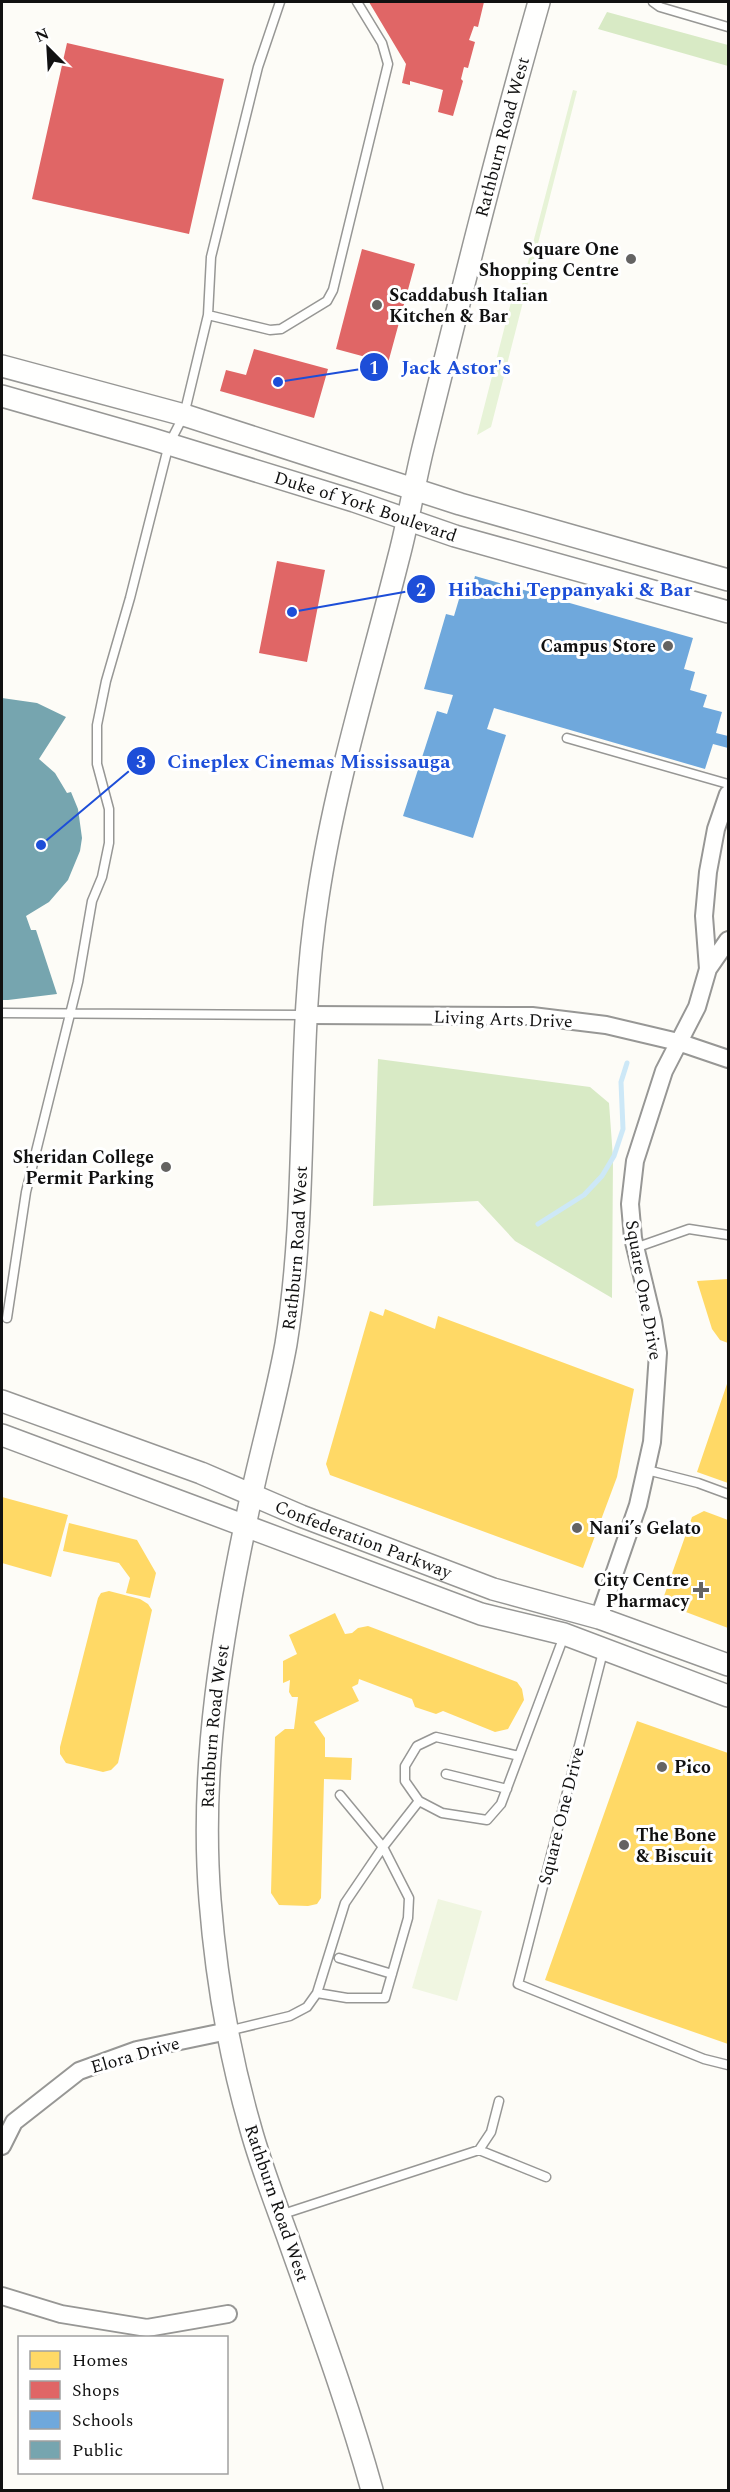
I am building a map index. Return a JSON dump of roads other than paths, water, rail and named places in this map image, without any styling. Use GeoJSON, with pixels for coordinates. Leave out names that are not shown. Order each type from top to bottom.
{"type":"FeatureCollection","features":[{"type":"Feature","properties":{"kind":"street","name":"Rathburn Road West"},"geometry":{"type":"LineString","coordinates":[[372,2490],[356,2432],[251,2131],[228,2031],[213,1928],[206,1824],[215,1698],[225,1633],[252,1495],[285,1349],[296,1272],[312,936],[329,836],[512,95],[539,2]]}},
{"type":"Feature","properties":{"kind":"street","name":"Duke of York Boulevard"},"geometry":{"type":"LineString","coordinates":[[2,366],[184,415],[460,504],[729,580]]}},
{"type":"Feature","properties":{"kind":"street","name":"Duke of York Boulevard"},"geometry":{"type":"LineString","coordinates":[[2,396],[169,444],[454,536],[729,612]]}},
{"type":"Feature","properties":{"kind":"street","name":"Square One Drive"},"geometry":{"type":"LineString","coordinates":[[708,969],[704,916],[708,872],[716,829],[729,794]]}},
{"type":"Feature","properties":{"kind":"street","name":"Square One Drive"},"geometry":{"type":"LineString","coordinates":[[599,1618],[638,1506],[652,1442],[658,1353],[653,1321],[635,1248],[630,1204],[635,1161],[664,1071],[697,1007],[708,969],[729,940]]}},
{"type":"Feature","properties":{"kind":"street","name":"Living Arts Drive"},"geometry":{"type":"LineString","coordinates":[[308,1015],[532,1016],[606,1025],[678,1042],[729,1059]]}},
{"type":"Feature","properties":{"kind":"street","name":"Confederation Parkway"},"geometry":{"type":"LineString","coordinates":[[2,1401],[201,1473],[301,1516],[493,1589],[599,1618],[729,1665]]}},
{"type":"Feature","properties":{"kind":"street","name":"Confederation Parkway"},"geometry":{"type":"LineString","coordinates":[[2,1435],[481,1614],[564,1634],[729,1696]]}},
{"type":"Feature","properties":{"kind":"street","name":"Elora Drive"},"geometry":{"type":"LineString","coordinates":[[2,2146],[8,2119],[79,2071],[137,2050],[228,2031]]}},
{"type":"Feature","properties":{"kind":"street"},"geometry":{"type":"LineString","coordinates":[[2,2296],[62,2314],[147,2328],[228,2314]]}},
{"type":"Feature","properties":{"kind":"lane"},"geometry":{"type":"LineString","coordinates":[[7,1318],[26,1192],[84,953],[92,901],[102,877],[110,843],[109,808],[98,764],[97,725],[106,681],[130,598],[169,444],[184,415],[208,315],[211,257],[258,67],[280,2]]}},
{"type":"Feature","properties":{"kind":"lane"},"geometry":{"type":"LineString","coordinates":[[208,315],[270,330],[281,329],[327,301],[333,290],[388,64],[382,43],[357,2]]}},
{"type":"Feature","properties":{"kind":"lane"},"geometry":{"type":"LineString","coordinates":[[653,2],[729,27]]}},
{"type":"Feature","properties":{"kind":"lane"},"geometry":{"type":"LineString","coordinates":[[567,738],[729,784]]}},
{"type":"Feature","properties":{"kind":"lane"},"geometry":{"type":"LineString","coordinates":[[2,1013],[308,1015]]}},
{"type":"Feature","properties":{"kind":"lane"},"geometry":{"type":"LineString","coordinates":[[635,1248],[689,1229],[729,1235]]}},
{"type":"Feature","properties":{"kind":"lane"},"geometry":{"type":"LineString","coordinates":[[647,1470],[698,1483],[729,1494]]}},
{"type":"Feature","properties":{"kind":"lane"},"geometry":{"type":"LineString","coordinates":[[519,1756],[436,1737],[417,1746],[405,1766],[405,1781],[419,1801],[442,1813],[487,1820],[501,1804],[507,1790],[564,1634]]}},
{"type":"Feature","properties":{"kind":"lane","name":"Square One Drive"},"geometry":{"type":"LineString","coordinates":[[604,1648],[518,1984],[705,2059],[729,2065]]}},
{"type":"Feature","properties":{"kind":"lane"},"geometry":{"type":"LineString","coordinates":[[446,1774],[507,1790]]}},
{"type":"Feature","properties":{"kind":"lane"},"geometry":{"type":"LineString","coordinates":[[317,1993],[346,1998],[385,1998],[408,1918],[409,1898],[383,1847],[340,1795]]}},
{"type":"Feature","properties":{"kind":"lane"},"geometry":{"type":"LineString","coordinates":[[228,2031],[290,2016],[308,2007],[317,1993],[345,1903],[383,1847],[419,1801]]}},
{"type":"Feature","properties":{"kind":"lane"},"geometry":{"type":"LineString","coordinates":[[339,1958],[392,1974]]}},
{"type":"Feature","properties":{"kind":"lane"},"geometry":{"type":"LineString","coordinates":[[280,2215],[479,2150],[491,2132],[499,2101]]}},
{"type":"Feature","properties":{"kind":"lane"},"geometry":{"type":"LineString","coordinates":[[479,2150],[546,2176]]}},
{"type":"Feature","properties":{"kind":"waterway"},"geometry":{"type":"LineString","coordinates":[[538,1224],[584,1195],[602,1176],[614,1156],[623,1129],[621,1082],[627,1063]]}},
{"type":"Feature","properties":{"kind":"place","name":"Square One Shopping Centre"},"geometry":{"type":"Point","coordinates":[631,259]}},
{"type":"Feature","properties":{"kind":"place","name":"Scaddabush Italian Kitchen & Bar"},"geometry":{"type":"Point","coordinates":[377,305]}},
{"type":"Feature","properties":{"kind":"place","name":"Jack Astor's"},"geometry":{"type":"Point","coordinates":[278,382]}},
{"type":"Feature","properties":{"kind":"place","name":"Hibachi Teppanyaki & Bar"},"geometry":{"type":"Point","coordinates":[292,612]}},
{"type":"Feature","properties":{"kind":"place","name":"Campus Store"},"geometry":{"type":"Point","coordinates":[668,646]}},
{"type":"Feature","properties":{"kind":"place","name":"Cineplex Cinemas Mississauga"},"geometry":{"type":"Point","coordinates":[41,845]}},
{"type":"Feature","properties":{"kind":"place","name":"Sheridan College Permit Parking"},"geometry":{"type":"Point","coordinates":[166,1167]}},
{"type":"Feature","properties":{"kind":"place","name":"Nani’s Gelato"},"geometry":{"type":"Point","coordinates":[577,1528]}},
{"type":"Feature","properties":{"kind":"place","name":"City Centre Pharmacy"},"geometry":{"type":"Point","coordinates":[701,1590]}},
{"type":"Feature","properties":{"kind":"place","name":"Pico"},"geometry":{"type":"Point","coordinates":[662,1767]}},
{"type":"Feature","properties":{"kind":"place","name":"The Bone & Biscuit"},"geometry":{"type":"Point","coordinates":[624,1845]}}]}
